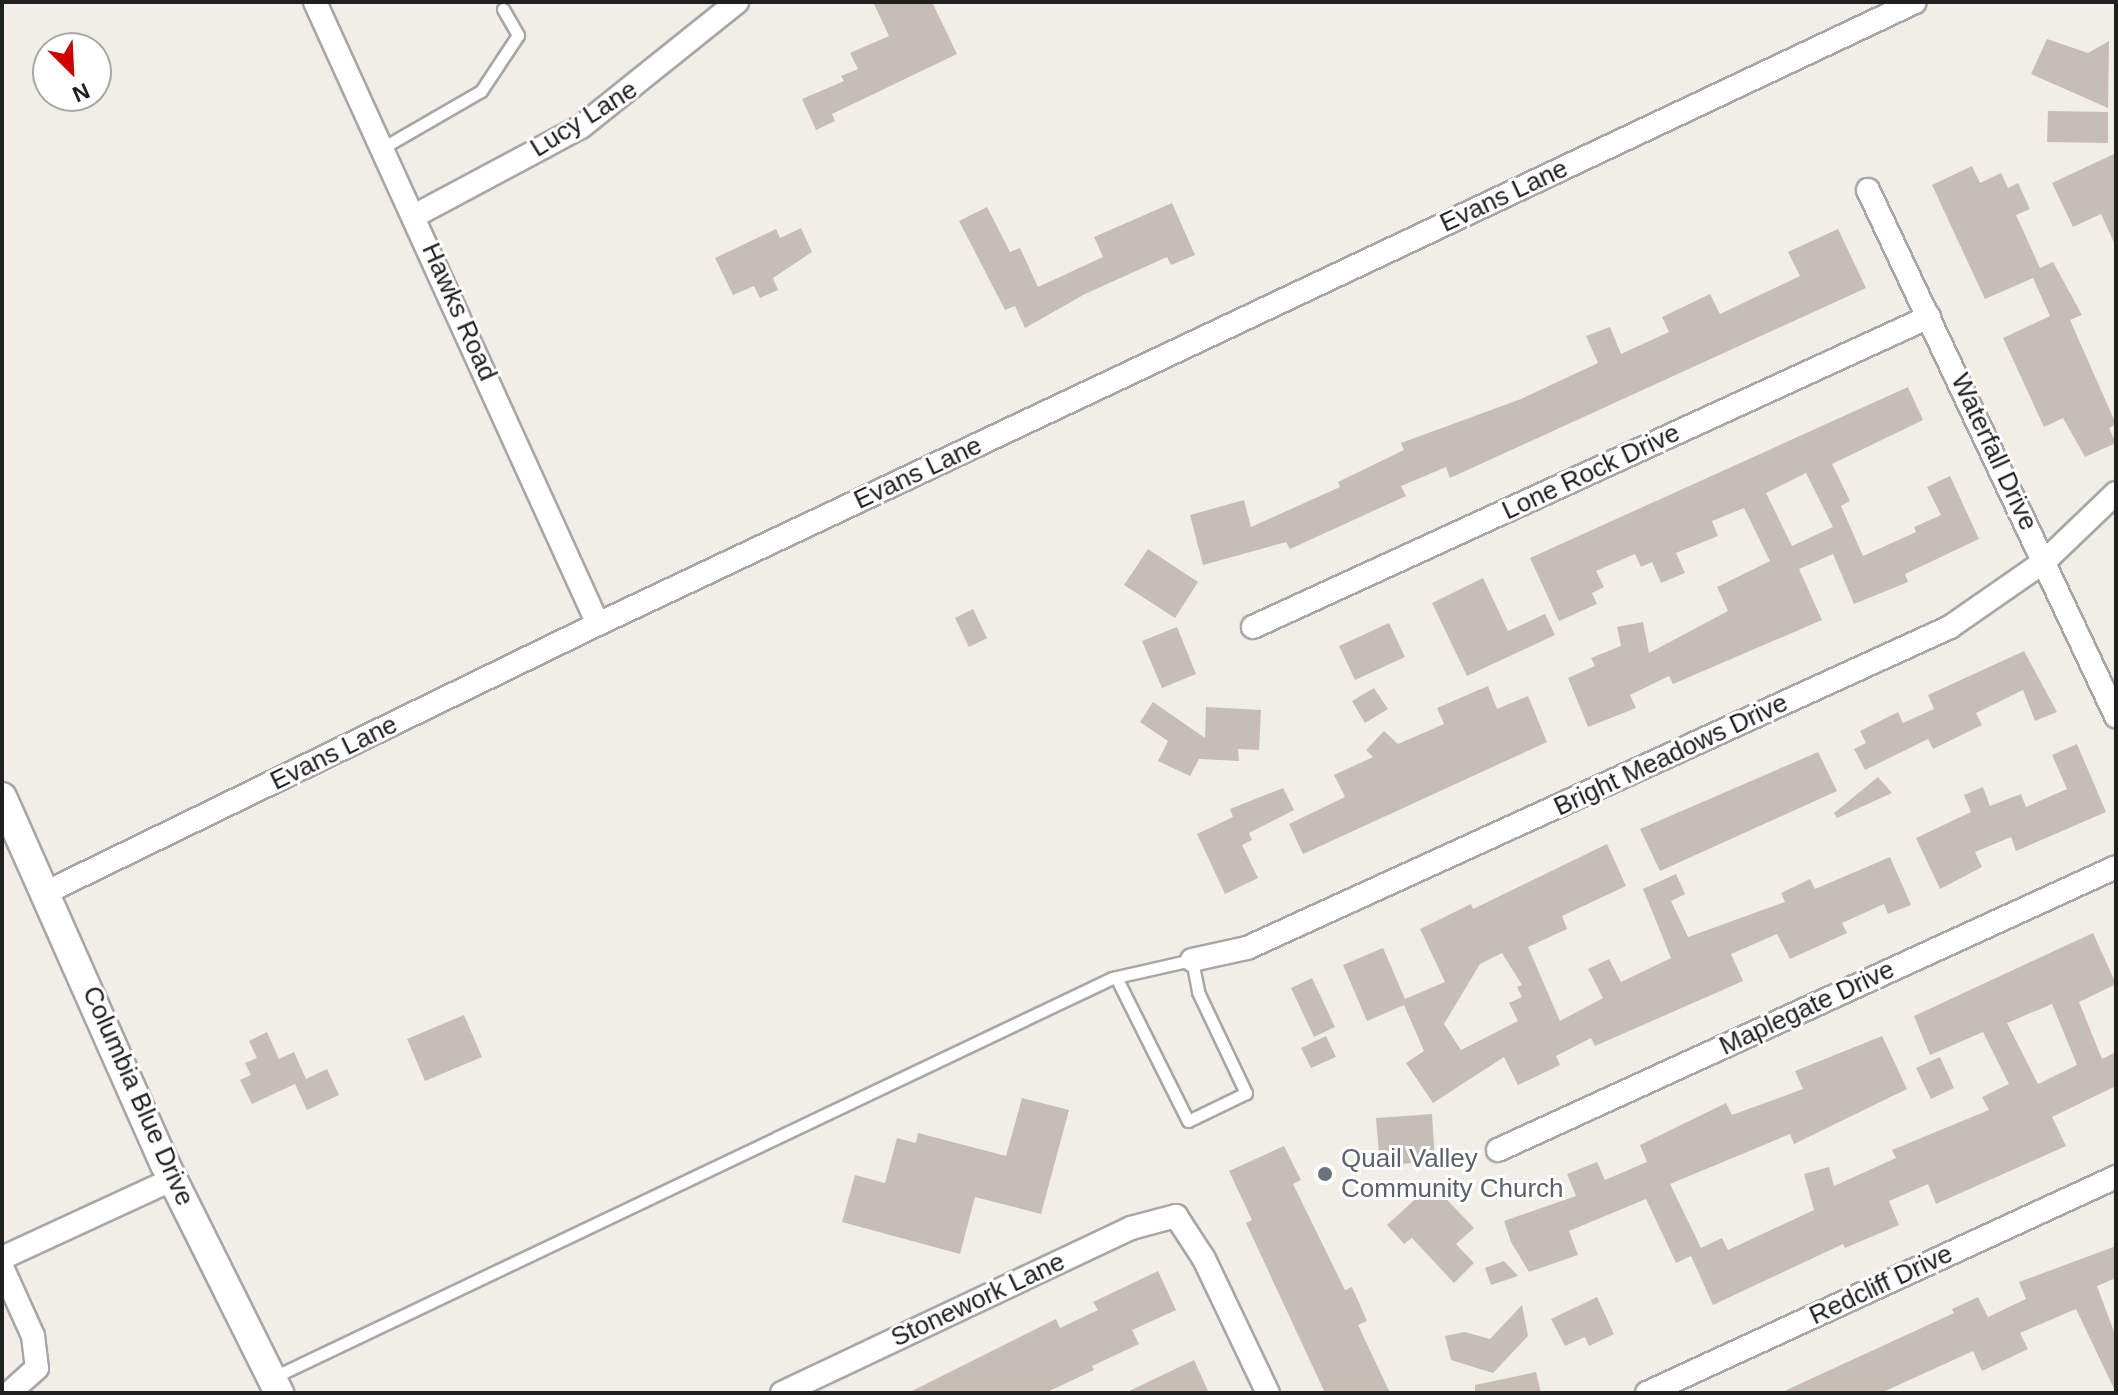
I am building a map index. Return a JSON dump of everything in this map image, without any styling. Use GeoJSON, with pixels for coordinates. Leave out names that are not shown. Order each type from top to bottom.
{"type":"FeatureCollection","features":[{"type":"Feature","properties":{"kind":"street","name":"Hawks Road"},"geometry":{"type":"LineString","coordinates":[[315,2],[416,215],[598,624]]}},
{"type":"Feature","properties":{"kind":"street","name":"Lucy Lane"},"geometry":{"type":"LineString","coordinates":[[416,215],[581,127],[737,2]]}},
{"type":"Feature","properties":{"kind":"street","name":"Evans Lane"},"geometry":{"type":"LineString","coordinates":[[47,892],[598,624],[1915,2]]}},
{"type":"Feature","properties":{"kind":"street","name":"Waterfall Drive"},"geometry":{"type":"LineString","coordinates":[[1868,190],[2116,716]]}},
{"type":"Feature","properties":{"kind":"street","name":"Lone Rock Drive"},"geometry":{"type":"LineString","coordinates":[[1253,627],[1929,317]]}},
{"type":"Feature","properties":{"kind":"street","name":"Bright Meadows Drive"},"geometry":{"type":"LineString","coordinates":[[1192,960],[1247,948],[1950,627],[2045,561],[2116,493]]}},
{"type":"Feature","properties":{"kind":"street","name":"Columbia Blue Drive"},"geometry":{"type":"LineString","coordinates":[[2,797],[173,1179],[275,1386]]}},
{"type":"Feature","properties":{"kind":"street","name":"Maplegate Drive"},"geometry":{"type":"LineString","coordinates":[[1498,1150],[2116,867]]}},
{"type":"Feature","properties":{"kind":"street","name":"Redcliff Drive"},"geometry":{"type":"LineString","coordinates":[[1647,1393],[2116,1177]]}},
{"type":"Feature","properties":{"kind":"street"},"geometry":{"type":"LineString","coordinates":[[2,1258],[173,1179]]}},
{"type":"Feature","properties":{"kind":"street","name":"Stonework Lane"},"geometry":{"type":"LineString","coordinates":[[782,1393],[1131,1228],[1176,1216],[1204,1259],[1268,1393]]}},
{"type":"Feature","properties":{"kind":"street"},"geometry":{"type":"LineString","coordinates":[[2,1267],[33,1336],[37,1368],[9,1393]]}},
{"type":"Feature","properties":{"kind":"lane"},"geometry":{"type":"LineString","coordinates":[[384,147],[481,91],[518,35],[503,9]]}},
{"type":"Feature","properties":{"kind":"lane"},"geometry":{"type":"LineString","coordinates":[[275,1386],[1116,977],[1192,960],[1198,992],[1246,1093],[1188,1121],[1116,977]]}},
{"type":"Feature","properties":{"kind":"building"},"geometry":{"type":"Polygon","coordinates":[[[873,2],[932,2],[957,54],[832,114],[835,121],[816,130],[802,99],[844,81],[841,76],[858,69],[850,53],[889,36],[873,2]]]}},
{"type":"Feature","properties":{"kind":"building"},"geometry":{"type":"Polygon","coordinates":[[[2047,39],[2088,53],[2109,41],[2108,108],[2031,74],[2047,39]]]}},
{"type":"Feature","properties":{"kind":"building"},"geometry":{"type":"Polygon","coordinates":[[[2048,111],[2108,112],[2108,143],[2047,142],[2048,111]]]}},
{"type":"Feature","properties":{"kind":"building"},"geometry":{"type":"Polygon","coordinates":[[[2116,153],[2116,247],[2101,214],[2073,227],[2052,183],[2116,153]]]}},
{"type":"Feature","properties":{"kind":"building"},"geometry":{"type":"Polygon","coordinates":[[[1972,166],[1980,183],[2001,173],[2008,188],[2018,183],[2030,209],[2016,215],[2040,268],[2053,262],[2082,315],[2070,320],[2116,424],[2109,428],[2116,443],[2085,457],[2063,418],[2044,427],[2003,338],[2050,316],[2033,278],[1985,299],[1932,185],[1972,166]]]}},
{"type":"Feature","properties":{"kind":"building"},"geometry":{"type":"Polygon","coordinates":[[[1172,203],[1195,255],[1171,265],[1167,257],[1085,294],[1025,328],[1015,306],[1005,310],[959,221],[987,207],[1010,252],[1020,248],[1038,287],[1103,257],[1094,237],[1172,203]]]}},
{"type":"Feature","properties":{"kind":"building"},"geometry":{"type":"Polygon","coordinates":[[[801,228],[812,252],[773,278],[778,290],[760,298],[754,286],[733,295],[715,258],[776,229],[780,238],[801,228]]]}},
{"type":"Feature","properties":{"kind":"building"},"geometry":{"type":"Polygon","coordinates":[[[1838,229],[1866,288],[1450,478],[1446,467],[1401,486],[1406,496],[1290,549],[1286,542],[1203,565],[1190,515],[1244,500],[1251,527],[1340,487],[1338,482],[1404,450],[1401,443],[1521,399],[1598,363],[1586,336],[1610,327],[1621,354],[1669,332],[1662,317],[1710,294],[1720,314],[1800,276],[1788,252],[1838,229]]]}},
{"type":"Feature","properties":{"kind":"building"},"geometry":{"type":"Polygon","coordinates":[[[1908,387],[1923,420],[1832,464],[1850,501],[1841,506],[1863,556],[1916,532],[1914,527],[1941,515],[1927,487],[1950,476],[1979,539],[1905,574],[1908,582],[1854,604],[1833,554],[1799,569],[1822,620],[1673,684],[1669,676],[1630,695],[1636,708],[1588,727],[1568,678],[1595,666],[1591,658],[1621,646],[1617,627],[1643,622],[1649,653],[1728,611],[1717,587],[1770,561],[1744,508],[1712,521],[1718,536],[1676,553],[1685,573],[1661,583],[1652,562],[1641,567],[1635,554],[1596,571],[1604,587],[1592,593],[1597,604],[1559,621],[1530,558],[1908,387]],[[1806,473],[1766,493],[1792,546],[1833,527],[1806,473]]]}},
{"type":"Feature","properties":{"kind":"building"},"geometry":{"type":"Polygon","coordinates":[[[1148,549],[1198,582],[1175,618],[1124,585],[1148,549]]]}},
{"type":"Feature","properties":{"kind":"building"},"geometry":{"type":"Polygon","coordinates":[[[1483,578],[1508,631],[1545,614],[1555,635],[1467,676],[1432,603],[1483,578]]]}},
{"type":"Feature","properties":{"kind":"building"},"geometry":{"type":"Polygon","coordinates":[[[973,609],[987,638],[969,647],[955,618],[973,609]]]}},
{"type":"Feature","properties":{"kind":"building"},"geometry":{"type":"Polygon","coordinates":[[[1389,623],[1405,657],[1355,680],[1339,646],[1389,623]]]}},
{"type":"Feature","properties":{"kind":"building"},"geometry":{"type":"Polygon","coordinates":[[[1177,627],[1196,674],[1162,688],[1142,641],[1177,627]]]}},
{"type":"Feature","properties":{"kind":"building"},"geometry":{"type":"Polygon","coordinates":[[[2024,651],[2057,712],[2035,721],[2023,690],[1976,713],[1982,725],[1933,749],[1928,739],[1865,770],[1854,749],[1866,743],[1860,731],[1898,712],[1903,723],[1934,709],[1928,695],[2024,651]]]}},
{"type":"Feature","properties":{"kind":"building"},"geometry":{"type":"Polygon","coordinates":[[[1488,686],[1497,709],[1528,696],[1547,742],[1303,854],[1289,824],[1345,797],[1334,775],[1373,757],[1366,750],[1384,731],[1398,744],[1444,724],[1437,708],[1488,686]]]}},
{"type":"Feature","properties":{"kind":"building"},"geometry":{"type":"Polygon","coordinates":[[[1374,688],[1388,709],[1365,723],[1352,701],[1374,688]]]}},
{"type":"Feature","properties":{"kind":"building"},"geometry":{"type":"Polygon","coordinates":[[[1153,702],[1205,738],[1206,707],[1261,710],[1259,750],[1238,749],[1239,761],[1199,759],[1190,776],[1158,761],[1168,741],[1140,722],[1153,702]]]}},
{"type":"Feature","properties":{"kind":"building"},"geometry":{"type":"Polygon","coordinates":[[[2077,744],[2106,812],[2016,851],[2011,837],[1975,852],[1982,867],[1940,889],[1916,838],[1971,812],[1964,795],[1983,787],[1990,806],[2021,794],[2026,807],[2067,789],[2052,755],[2077,744]]]}},
{"type":"Feature","properties":{"kind":"building"},"geometry":{"type":"Polygon","coordinates":[[[1818,752],[1837,791],[1660,871],[1640,829],[1818,752]]]}},
{"type":"Feature","properties":{"kind":"building"},"geometry":{"type":"Polygon","coordinates":[[[1878,777],[1892,793],[1837,818],[1834,813],[1878,777]]]}},
{"type":"Feature","properties":{"kind":"building"},"geometry":{"type":"Polygon","coordinates":[[[1283,788],[1294,810],[1249,833],[1252,840],[1242,845],[1258,878],[1225,894],[1197,834],[1233,817],[1230,809],[1283,788]]]}},
{"type":"Feature","properties":{"kind":"building"},"geometry":{"type":"Polygon","coordinates":[[[1607,844],[1626,886],[1562,916],[1567,929],[1528,947],[1560,1021],[1603,998],[1588,969],[1609,959],[1621,982],[1671,958],[1643,889],[1676,874],[1685,894],[1671,901],[1688,937],[1785,902],[1781,893],[1810,879],[1815,889],[1890,857],[1911,905],[1888,914],[1884,904],[1842,923],[1847,933],[1790,959],[1777,934],[1731,954],[1743,981],[1595,1046],[1591,1038],[1556,1056],[1560,1065],[1518,1085],[1504,1057],[1433,1103],[1406,1063],[1424,1051],[1404,1005],[1367,1021],[1343,965],[1383,948],[1405,999],[1445,982],[1420,929],[1471,904],[1473,909],[1607,844]],[[1502,953],[1480,964],[1444,1024],[1461,1050],[1518,1021],[1509,1003],[1522,997],[1517,987],[1522,985],[1502,953]]]}},
{"type":"Feature","properties":{"kind":"building"},"geometry":{"type":"Polygon","coordinates":[[[2093,933],[2116,984],[2079,1002],[2102,1059],[2116,1052],[2116,1086],[2052,1117],[2066,1146],[1936,1204],[1928,1184],[1889,1201],[1899,1225],[1845,1248],[1843,1244],[1713,1305],[1691,1256],[1676,1263],[1646,1199],[1569,1231],[1578,1255],[1529,1272],[1511,1242],[1504,1221],[1576,1196],[1567,1174],[1597,1162],[1605,1180],[1647,1162],[1640,1145],[1726,1103],[1732,1115],[1803,1089],[1795,1071],[1882,1036],[1907,1089],[1794,1144],[1790,1134],[1670,1184],[1701,1248],[1722,1238],[1728,1250],[1814,1210],[1804,1174],[1829,1167],[1834,1186],[1896,1158],[1892,1150],[1989,1110],[1982,1097],[2009,1084],[1983,1032],[1930,1055],[1914,1016],[2093,933]],[[2052,1004],[2007,1023],[2038,1084],[2077,1065],[2052,1004]]]}},
{"type":"Feature","properties":{"kind":"building"},"geometry":{"type":"Polygon","coordinates":[[[1312,978],[1335,1027],[1314,1037],[1291,988],[1312,978]]]}},
{"type":"Feature","properties":{"kind":"building"},"geometry":{"type":"Polygon","coordinates":[[[464,1015],[482,1057],[425,1081],[407,1039],[464,1015]]]}},
{"type":"Feature","properties":{"kind":"building"},"geometry":{"type":"Polygon","coordinates":[[[267,1032],[279,1059],[294,1052],[306,1079],[327,1069],[339,1095],[307,1110],[295,1084],[252,1104],[240,1080],[251,1075],[245,1063],[257,1058],[249,1041],[267,1032]]]}},
{"type":"Feature","properties":{"kind":"building"},"geometry":{"type":"Polygon","coordinates":[[[1326,1036],[1336,1057],[1311,1068],[1301,1048],[1326,1036]]]}},
{"type":"Feature","properties":{"kind":"building"},"geometry":{"type":"Polygon","coordinates":[[[1940,1057],[1954,1088],[1931,1099],[1916,1068],[1940,1057]]]}},
{"type":"Feature","properties":{"kind":"building"},"geometry":{"type":"Polygon","coordinates":[[[1022,1098],[1069,1110],[1041,1214],[975,1197],[960,1254],[842,1222],[855,1175],[885,1183],[897,1138],[916,1143],[918,1133],[1006,1156],[1022,1098]]]}},
{"type":"Feature","properties":{"kind":"building"},"geometry":{"type":"Polygon","coordinates":[[[1432,1114],[1435,1161],[1380,1166],[1376,1118],[1432,1114]]]}},
{"type":"Feature","properties":{"kind":"building"},"geometry":{"type":"Polygon","coordinates":[[[1284,1146],[1301,1180],[1293,1184],[1345,1290],[1352,1287],[1367,1321],[1358,1325],[1390,1393],[1325,1393],[1246,1223],[1252,1220],[1229,1171],[1284,1146]]]}},
{"type":"Feature","properties":{"kind":"building"},"geometry":{"type":"Polygon","coordinates":[[[1432,1184],[1474,1228],[1456,1244],[1474,1263],[1454,1283],[1412,1238],[1404,1244],[1387,1225],[1432,1184]]]}},
{"type":"Feature","properties":{"kind":"building"},"geometry":{"type":"Polygon","coordinates":[[[2116,1246],[2116,1278],[2097,1286],[2116,1337],[2116,1393],[2076,1309],[2020,1333],[2028,1349],[1982,1371],[1973,1351],[1881,1393],[1780,1393],[1954,1313],[1952,1309],[1978,1297],[1988,1317],[2026,1299],[2019,1282],[2116,1246]]]}},
{"type":"Feature","properties":{"kind":"building"},"geometry":{"type":"Polygon","coordinates":[[[1504,1261],[1518,1276],[1491,1285],[1485,1268],[1504,1261]]]}},
{"type":"Feature","properties":{"kind":"building"},"geometry":{"type":"Polygon","coordinates":[[[1158,1271],[1176,1310],[1132,1330],[1139,1344],[1092,1366],[1094,1370],[1045,1393],[908,1393],[1056,1319],[1060,1328],[1098,1310],[1093,1302],[1158,1271]]]}},
{"type":"Feature","properties":{"kind":"building"},"geometry":{"type":"Polygon","coordinates":[[[1597,1297],[1614,1334],[1589,1346],[1585,1337],[1565,1346],[1551,1319],[1597,1297]]]}},
{"type":"Feature","properties":{"kind":"building"},"geometry":{"type":"Polygon","coordinates":[[[1522,1305],[1528,1336],[1493,1373],[1451,1360],[1445,1336],[1465,1332],[1490,1339],[1522,1305]]]}},
{"type":"Feature","properties":{"kind":"building"},"geometry":{"type":"Polygon","coordinates":[[[1194,1360],[1209,1393],[1125,1393],[1194,1360]]]}},
{"type":"Feature","properties":{"kind":"building"},"geometry":{"type":"Polygon","coordinates":[[[1536,1372],[1541,1393],[1475,1393],[1475,1385],[1536,1372]]]}},
{"type":"Feature","properties":{"kind":"place","name":"Quail Valley Community Church"},"geometry":{"type":"Point","coordinates":[1325,1174]}}]}
